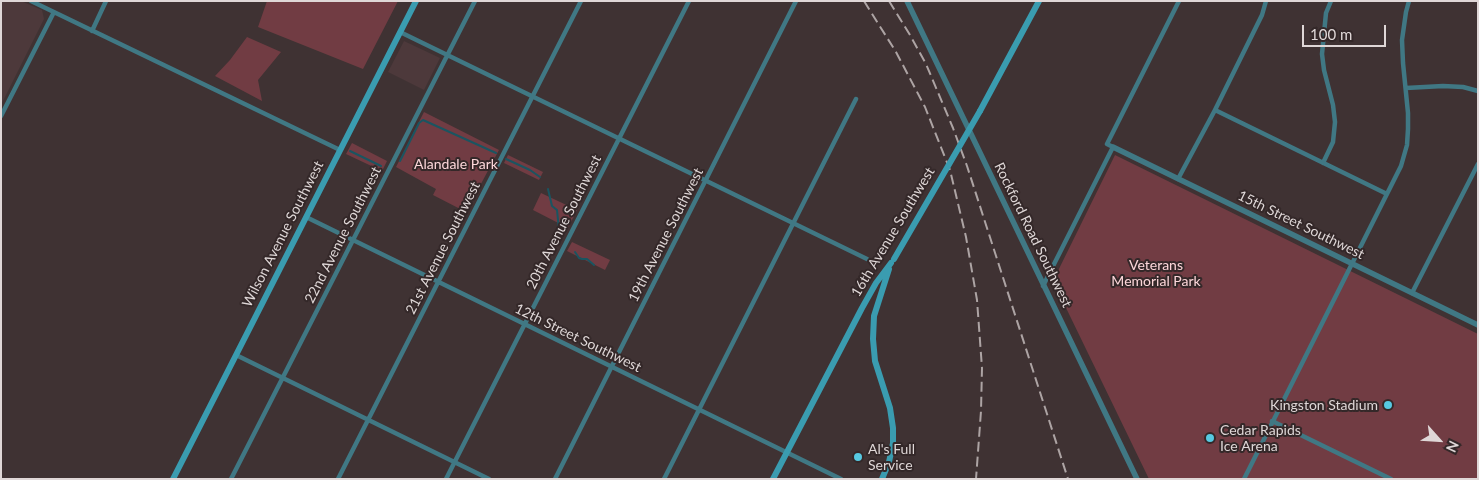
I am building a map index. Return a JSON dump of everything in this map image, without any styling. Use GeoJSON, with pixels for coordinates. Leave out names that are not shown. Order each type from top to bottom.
{"type":"FeatureCollection","features":[{"type":"Feature","properties":{"kind":"main road","name":"Wilson Avenue Southwest"},"geometry":{"type":"LineString","coordinates":[[173,479],[416,1]]}},
{"type":"Feature","properties":{"kind":"main road","name":"16th Avenue Southwest"},"geometry":{"type":"LineString","coordinates":[[773,479],[862,308],[876,283],[892,261],[980,111],[1039,1]]}},
{"type":"Feature","properties":{"kind":"main road"},"geometry":{"type":"LineString","coordinates":[[882,479],[892,450],[893,428],[890,408],[875,361],[873,339],[874,316],[892,261]]}},
{"type":"Feature","properties":{"kind":"street"},"geometry":{"type":"LineString","coordinates":[[32,1],[340,150]]}},
{"type":"Feature","properties":{"kind":"street"},"geometry":{"type":"LineString","coordinates":[[92,30],[106,1]]}},
{"type":"Feature","properties":{"kind":"street","name":"22nd Avenue Southwest"},"geometry":{"type":"LineString","coordinates":[[231,479],[475,1]]}},
{"type":"Feature","properties":{"kind":"street","name":"21st Avenue Southwest"},"geometry":{"type":"LineString","coordinates":[[338,479],[581,1]]}},
{"type":"Feature","properties":{"kind":"street","name":"20th Avenue Southwest"},"geometry":{"type":"LineString","coordinates":[[446,479],[689,1]]}},
{"type":"Feature","properties":{"kind":"street","name":"19th Avenue Southwest"},"geometry":{"type":"LineString","coordinates":[[555,479],[796,1]]}},
{"type":"Feature","properties":{"kind":"street","name":"Rockford Road Southwest"},"geometry":{"type":"LineString","coordinates":[[907,1],[1137,479]]}},
{"type":"Feature","properties":{"kind":"street"},"geometry":{"type":"LineString","coordinates":[[1043,286],[1113,147],[1107,144],[1179,1]]}},
{"type":"Feature","properties":{"kind":"street"},"geometry":{"type":"LineString","coordinates":[[1178,179],[1262,15],[1266,1]]}},
{"type":"Feature","properties":{"kind":"street"},"geometry":{"type":"LineString","coordinates":[[1322,163],[1333,142],[1335,122],[1322,54],[1326,13],[1331,1]]}},
{"type":"Feature","properties":{"kind":"street"},"geometry":{"type":"LineString","coordinates":[[1244,479],[1401,166],[1407,145],[1408,112],[1402,40],[1409,1]]}},
{"type":"Feature","properties":{"kind":"street"},"geometry":{"type":"LineString","coordinates":[[1,116],[54,12]]}},
{"type":"Feature","properties":{"kind":"street"},"geometry":{"type":"LineString","coordinates":[[400,32],[867,258]]}},
{"type":"Feature","properties":{"kind":"street"},"geometry":{"type":"LineString","coordinates":[[1406,88],[1443,86],[1463,87],[1478,91]]}},
{"type":"Feature","properties":{"kind":"street"},"geometry":{"type":"LineString","coordinates":[[664,479],[856,99]]}},
{"type":"Feature","properties":{"kind":"street"},"geometry":{"type":"LineString","coordinates":[[1215,110],[1387,194]]}},
{"type":"Feature","properties":{"kind":"street","name":"15th Street Southwest"},"geometry":{"type":"LineString","coordinates":[[1113,147],[1478,325]]}},
{"type":"Feature","properties":{"kind":"street"},"geometry":{"type":"LineString","coordinates":[[1412,293],[1478,164]]}},
{"type":"Feature","properties":{"kind":"street","name":"12th Street Southwest"},"geometry":{"type":"LineString","coordinates":[[306,217],[841,479]]}},
{"type":"Feature","properties":{"kind":"street"},"geometry":{"type":"LineString","coordinates":[[236,355],[488,479]]}},
{"type":"Feature","properties":{"kind":"street"},"geometry":{"type":"LineString","coordinates":[[1272,421],[1391,479]]}},
{"type":"Feature","properties":{"kind":"shaded area"},"geometry":{"type":"Polygon","coordinates":[[[1,1],[21,1],[42,10],[44,19],[1,105],[1,1]]]}},
{"type":"Feature","properties":{"kind":"shaded area"},"geometry":{"type":"Polygon","coordinates":[[[404,41],[440,58],[424,90],[388,72],[404,41]]]}},
{"type":"Feature","properties":{"kind":"green space"},"geometry":{"type":"Polygon","coordinates":[[[267,1],[398,1],[363,69],[258,27],[267,1]]]}},
{"type":"Feature","properties":{"kind":"green space"},"geometry":{"type":"Polygon","coordinates":[[[247,37],[281,52],[258,80],[262,101],[215,76],[247,37]]]}},
{"type":"Feature","properties":{"kind":"green space","name":"Alandale Park"},"geometry":{"type":"Polygon","coordinates":[[[424,112],[499,150],[466,212],[433,195],[436,189],[396,167],[424,112]]]}},
{"type":"Feature","properties":{"kind":"green space"},"geometry":{"type":"Polygon","coordinates":[[[352,143],[387,161],[382,171],[346,154],[352,143]]]}},
{"type":"Feature","properties":{"kind":"green space"},"geometry":{"type":"Polygon","coordinates":[[[508,155],[543,172],[539,180],[504,163],[508,155]]]}},
{"type":"Feature","properties":{"kind":"green space","name":"Veterans Memorial Park"},"geometry":{"type":"Polygon","coordinates":[[[1115,155],[1478,334],[1478,479],[1149,479],[1053,281],[1115,155]]]}},
{"type":"Feature","properties":{"kind":"green space"},"geometry":{"type":"Polygon","coordinates":[[[541,193],[577,210],[568,228],[533,210],[541,193]]]}},
{"type":"Feature","properties":{"kind":"green space"},"geometry":{"type":"Polygon","coordinates":[[[572,242],[610,260],[605,270],[567,251],[572,242]]]}},
{"type":"Feature","properties":{"kind":"waterway"},"geometry":{"type":"LineString","coordinates":[[400,161],[419,123],[423,120],[496,153]]}},
{"type":"Feature","properties":{"kind":"waterway"},"geometry":{"type":"LineString","coordinates":[[350,151],[381,166]]}},
{"type":"Feature","properties":{"kind":"waterway"},"geometry":{"type":"LineString","coordinates":[[506,159],[530,170],[540,177]]}},
{"type":"Feature","properties":{"kind":"waterway"},"geometry":{"type":"LineString","coordinates":[[548,189],[552,206],[557,210],[559,230]]}},
{"type":"Feature","properties":{"kind":"waterway"},"geometry":{"type":"LineString","coordinates":[[575,252],[579,258],[587,259],[594,265]]}},
{"type":"Feature","properties":{"kind":"railway"},"geometry":{"type":"LineString","coordinates":[[864,1],[896,52],[925,107],[950,170],[966,237],[977,300],[982,368],[976,479]]}},
{"type":"Feature","properties":{"kind":"railway"},"geometry":{"type":"LineString","coordinates":[[889,1],[926,64],[953,128],[1068,479]]}},
{"type":"Feature","properties":{"kind":"place","name":"Kingston Stadium"},"geometry":{"type":"Point","coordinates":[1388,405]}},
{"type":"Feature","properties":{"kind":"place","name":"Cedar Rapids Ice Arena"},"geometry":{"type":"Point","coordinates":[1210,438]}},
{"type":"Feature","properties":{"kind":"place","name":"Al's Full Service"},"geometry":{"type":"Point","coordinates":[858,457]}}]}
